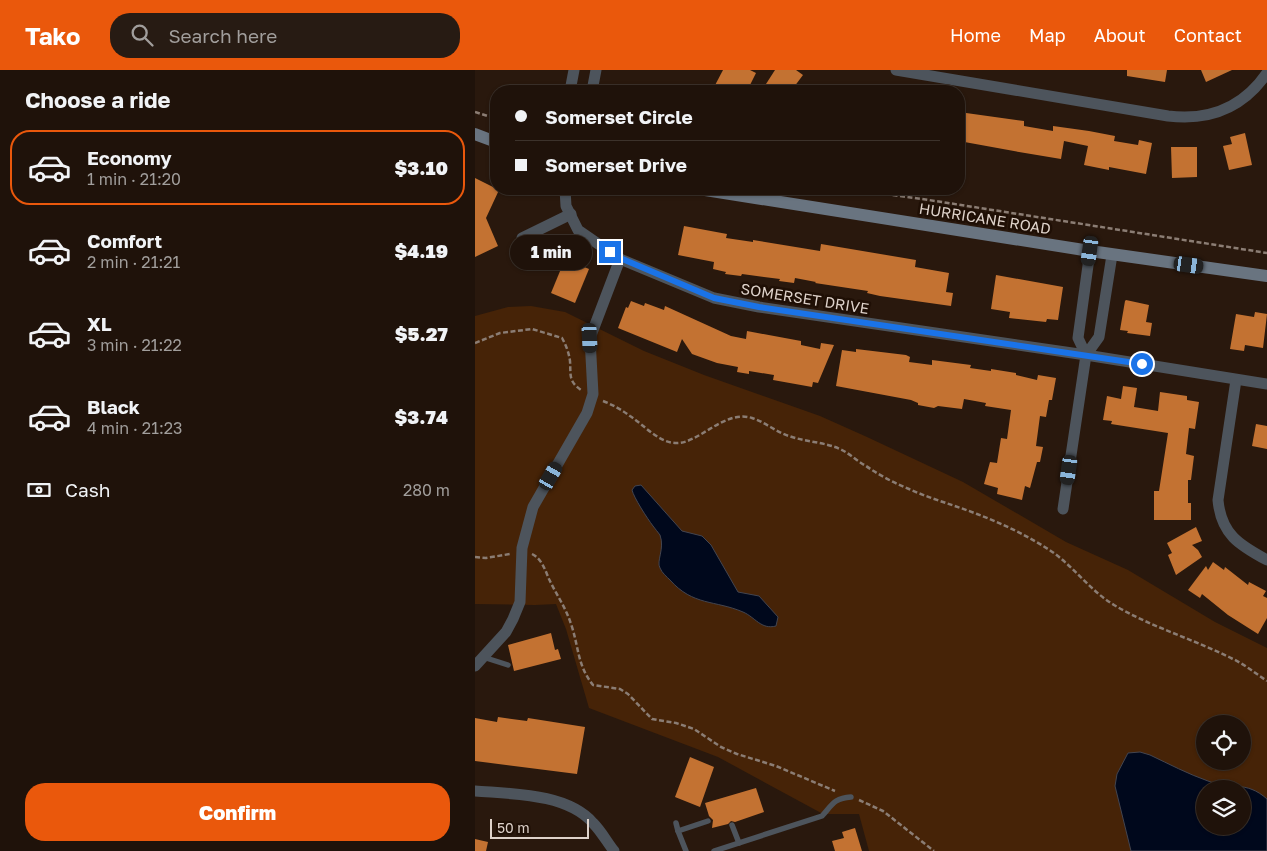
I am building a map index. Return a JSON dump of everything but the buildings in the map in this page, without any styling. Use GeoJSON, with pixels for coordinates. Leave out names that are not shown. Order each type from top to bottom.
{"type":"FeatureCollection","features":[{"type":"Feature","properties":{"kind":"street"},"geometry":{"type":"LineString","coordinates":[[570,85],[574,70]]}},
{"type":"Feature","properties":{"kind":"street"},"geometry":{"type":"LineString","coordinates":[[593,85],[596,70]]}},
{"type":"Feature","properties":{"kind":"street"},"geometry":{"type":"LineString","coordinates":[[896,70],[1167,116],[1187,117],[1213,113],[1235,104],[1256,89],[1267,73]]}},
{"type":"Feature","properties":{"kind":"street"},"geometry":{"type":"LineString","coordinates":[[475,134],[490,140]]}},
{"type":"Feature","properties":{"kind":"street","name":"SOMERSET DRIVE"},"geometry":{"type":"LineString","coordinates":[[565,195],[566,206],[578,230],[620,258],[716,298],[759,307],[1086,355],[1267,384]]}},
{"type":"Feature","properties":{"kind":"street","name":"HURRICANE ROAD"},"geometry":{"type":"LineString","coordinates":[[737,195],[1112,255],[1267,276]]}},
{"type":"Feature","properties":{"kind":"street"},"geometry":{"type":"LineString","coordinates":[[522,238],[571,214]]}},
{"type":"Feature","properties":{"kind":"street"},"geometry":{"type":"LineString","coordinates":[[1086,355],[1078,338],[1090,251]]}},
{"type":"Feature","properties":{"kind":"street"},"geometry":{"type":"LineString","coordinates":[[1063,509],[1086,355],[1099,337],[1112,255]]}},
{"type":"Feature","properties":{"kind":"street"},"geometry":{"type":"LineString","coordinates":[[475,666],[506,632],[520,602],[522,552],[533,507],[587,413],[593,394],[590,338],[620,258]]}},
{"type":"Feature","properties":{"kind":"street"},"geometry":{"type":"LineString","coordinates":[[1236,380],[1218,508],[1221,519],[1239,544],[1267,560]]}},
{"type":"Feature","properties":{"kind":"street"},"geometry":{"type":"LineString","coordinates":[[475,791],[538,797],[569,805],[592,821],[614,851]]}},
{"type":"Feature","properties":{"kind":"lane"},"geometry":{"type":"LineString","coordinates":[[483,657],[508,666]]}},
{"type":"Feature","properties":{"kind":"lane"},"geometry":{"type":"LineString","coordinates":[[714,851],[822,816],[840,798],[851,797]]}},
{"type":"Feature","properties":{"kind":"lane"},"geometry":{"type":"LineString","coordinates":[[678,831],[709,821]]}},
{"type":"Feature","properties":{"kind":"lane"},"geometry":{"type":"LineString","coordinates":[[676,823],[686,851]]}},
{"type":"Feature","properties":{"kind":"lane"},"geometry":{"type":"LineString","coordinates":[[732,825],[739,843]]}},
{"type":"Feature","properties":{"kind":"path"},"geometry":{"type":"LineString","coordinates":[[475,112],[490,117]]}},
{"type":"Feature","properties":{"kind":"path"},"geometry":{"type":"LineString","coordinates":[[892,195],[1267,253]]}},
{"type":"Feature","properties":{"kind":"path"},"geometry":{"type":"LineString","coordinates":[[475,343],[500,333],[532,329],[562,338],[567,347],[570,373],[574,385],[631,416],[661,438],[671,442],[686,441],[721,422],[746,416],[790,437],[825,444],[841,450],[874,472],[910,490],[979,514],[1027,537],[1067,562],[1103,599],[1184,638],[1229,657],[1250,668],[1267,681]]}},
{"type":"Feature","properties":{"kind":"path"},"geometry":{"type":"LineString","coordinates":[[475,557],[486,558],[522,552],[538,557],[570,622],[582,670],[593,685],[620,689],[628,694],[652,719],[694,729],[721,747],[737,754],[772,764],[883,811],[933,851]]}},
{"type":"Feature","properties":{"kind":"shaded area"},"geometry":{"type":"Polygon","coordinates":[[[531,306],[565,312],[644,351],[704,375],[820,416],[963,482],[1066,542],[1128,570],[1215,622],[1267,648],[1267,851],[869,851],[859,814],[823,814],[718,757],[589,708],[566,629],[556,604],[475,604],[475,316],[508,307],[531,306]]]}},
{"type":"Feature","properties":{"kind":"water"},"geometry":{"type":"Polygon","coordinates":[[[641,485],[682,531],[702,536],[711,545],[738,592],[759,596],[778,617],[776,626],[762,625],[743,612],[687,594],[665,575],[659,565],[662,545],[660,535],[641,508],[632,490],[635,486],[641,485]]]}},
{"type":"Feature","properties":{"kind":"water"},"geometry":{"type":"Polygon","coordinates":[[[1140,752],[1206,780],[1196,780],[1196,835],[1251,835],[1252,789],[1267,799],[1267,851],[1131,851],[1115,786],[1117,774],[1128,753],[1140,752]]]}},
{"type":"Feature","properties":{"kind":"route"},"geometry":{"type":"LineString","coordinates":[[610,252],[620,258],[716,298],[759,307],[1142,364]]}}]}
